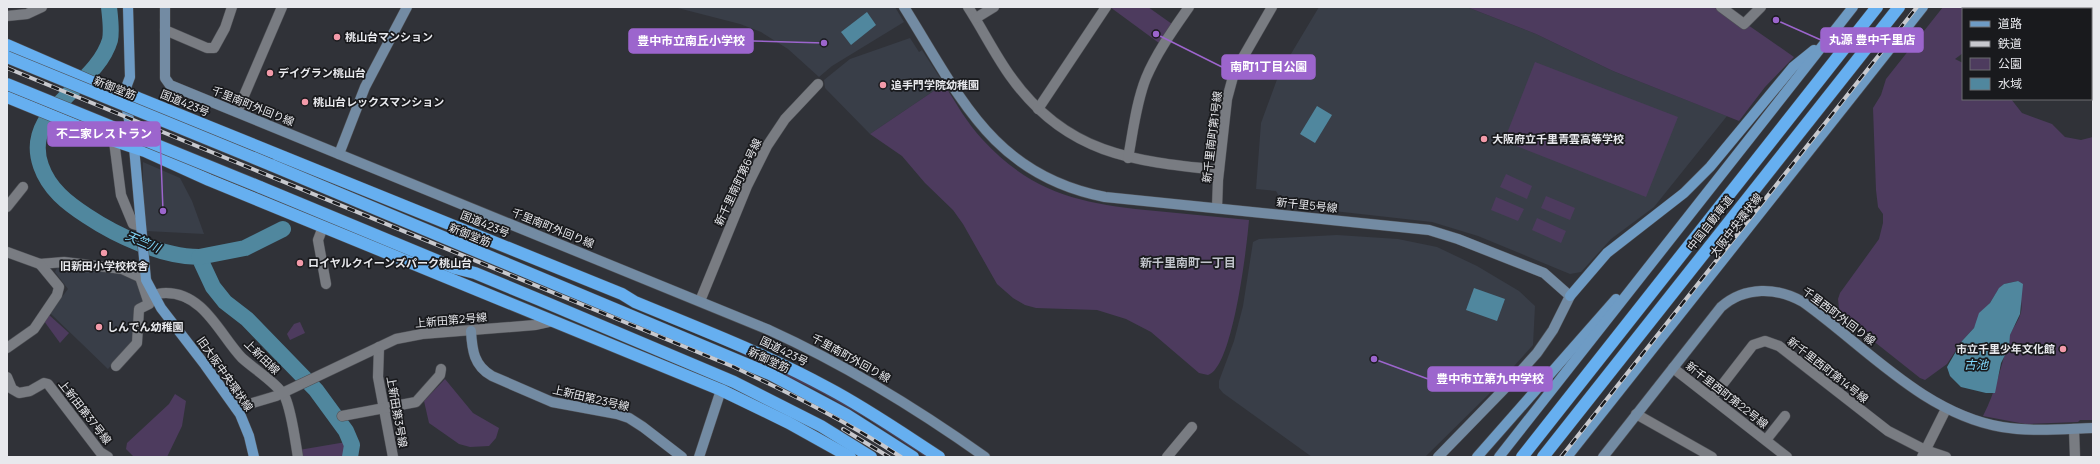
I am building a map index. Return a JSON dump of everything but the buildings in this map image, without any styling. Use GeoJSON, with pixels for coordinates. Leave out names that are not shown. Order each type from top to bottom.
{"type":"FeatureCollection","features":[{"type":"Feature","properties":{"kind":"highway","name":"中国自動車道"},"geometry":{"type":"LineString","coordinates":[[1522,457],[1878,7]]}},
{"type":"Feature","properties":{"kind":"highway","name":"中国自動車道"},"geometry":{"type":"LineString","coordinates":[[1543,457],[1899,7]]}},
{"type":"Feature","properties":{"kind":"highway","name":"国道423号"},"geometry":{"type":"LineString","coordinates":[[7,45],[92,82],[124,93],[622,294],[636,302],[743,346],[797,372],[878,417],[939,457]]}},
{"type":"Feature","properties":{"kind":"highway","name":"新御堂筋"},"geometry":{"type":"LineString","coordinates":[[7,57],[378,209],[448,240],[770,374],[847,415],[913,457]]}},
{"type":"Feature","properties":{"kind":"highway"},"geometry":{"type":"LineString","coordinates":[[7,84],[455,268],[475,273],[734,382],[821,426],[871,457]]}},
{"type":"Feature","properties":{"kind":"highway"},"geometry":{"type":"LineString","coordinates":[[7,97],[114,141],[134,147],[721,390],[789,423],[850,457]]}},
{"type":"Feature","properties":{"kind":"highway"},"geometry":{"type":"LineString","coordinates":[[378,209],[485,243],[622,294]]}},
{"type":"Feature","properties":{"kind":"highway"},"geometry":{"type":"LineString","coordinates":[[448,240],[483,250],[534,270],[636,302]]}},
{"type":"Feature","properties":{"kind":"highway"},"geometry":{"type":"LineString","coordinates":[[455,268],[518,307]]}},
{"type":"Feature","properties":{"kind":"main road","name":"旧大阪中央環状線"},"geometry":{"type":"LineString","coordinates":[[128,7],[130,77],[124,93],[134,147],[141,231],[143,278],[151,300],[236,408],[246,428],[254,457]]}},
{"type":"Feature","properties":{"kind":"main road"},"geometry":{"type":"LineString","coordinates":[[1499,457],[1853,7]]}},
{"type":"Feature","properties":{"kind":"main road","name":"大阪中央環状線"},"geometry":{"type":"LineString","coordinates":[[1567,457],[1923,7]]}},
{"type":"Feature","properties":{"kind":"main road"},"geometry":{"type":"LineString","coordinates":[[1570,296],[1607,253],[1684,193],[1710,167],[1793,68],[1829,37]]}},
{"type":"Feature","properties":{"kind":"main road"},"geometry":{"type":"LineString","coordinates":[[1477,457],[1590,327],[1664,248]]}},
{"type":"Feature","properties":{"kind":"street"},"geometry":{"type":"LineString","coordinates":[[7,16],[27,14],[42,7]]}},
{"type":"Feature","properties":{"kind":"street","name":"千里南町外回り線"},"geometry":{"type":"LineString","coordinates":[[165,7],[165,78],[168,83],[776,333],[852,371],[924,415],[985,457]]}},
{"type":"Feature","properties":{"kind":"street"},"geometry":{"type":"LineString","coordinates":[[165,30],[208,48],[214,48],[225,28],[232,7]]}},
{"type":"Feature","properties":{"kind":"street"},"geometry":{"type":"LineString","coordinates":[[237,112],[282,7]]}},
{"type":"Feature","properties":{"kind":"street"},"geometry":{"type":"LineString","coordinates":[[339,154],[365,87],[408,7]]}},
{"type":"Feature","properties":{"kind":"street","name":"新千里5号線"},"geometry":{"type":"LineString","coordinates":[[904,7],[986,132],[1021,164],[1059,184],[1085,193],[1114,198],[1429,230],[1458,239],[1544,273],[1570,296]]}},
{"type":"Feature","properties":{"kind":"street"},"geometry":{"type":"LineString","coordinates":[[968,7],[1010,76],[1038,109],[1062,130],[1096,148],[1128,158],[1219,170]]}},
{"type":"Feature","properties":{"kind":"street"},"geometry":{"type":"LineString","coordinates":[[976,18],[994,7]]}},
{"type":"Feature","properties":{"kind":"street"},"geometry":{"type":"LineString","coordinates":[[1038,109],[1106,7]]}},
{"type":"Feature","properties":{"kind":"street"},"geometry":{"type":"LineString","coordinates":[[1128,158],[1139,102],[1146,79],[1157,56],[1189,7]]}},
{"type":"Feature","properties":{"kind":"street","name":"新千里南町第1号線"},"geometry":{"type":"LineString","coordinates":[[1217,208],[1226,99],[1234,73],[1272,7]]}},
{"type":"Feature","properties":{"kind":"street"},"geometry":{"type":"LineString","coordinates":[[1724,8],[1744,24],[1761,7]]}},
{"type":"Feature","properties":{"kind":"street","name":"新千里南町第6号線"},"geometry":{"type":"LineString","coordinates":[[700,301],[763,152],[785,119],[818,84]]}},
{"type":"Feature","properties":{"kind":"street"},"geometry":{"type":"LineString","coordinates":[[114,141],[121,195],[133,224],[141,231]]}},
{"type":"Feature","properties":{"kind":"street"},"geometry":{"type":"LineString","coordinates":[[7,207],[23,187]]}},
{"type":"Feature","properties":{"kind":"street"},"geometry":{"type":"LineString","coordinates":[[322,226],[318,240],[326,284]]}},
{"type":"Feature","properties":{"kind":"street"},"geometry":{"type":"LineString","coordinates":[[7,252],[40,264],[64,262],[122,269],[143,278]]}},
{"type":"Feature","properties":{"kind":"street"},"geometry":{"type":"LineString","coordinates":[[7,348],[34,329],[57,295],[58,287],[40,264]]}},
{"type":"Feature","properties":{"kind":"street","name":"千里西町外回り線"},"geometry":{"type":"LineString","coordinates":[[1603,457],[1725,304],[1752,292],[1775,291],[1789,294],[1803,302],[1915,389],[1946,409],[1984,423],[2002,427],[2033,430],[2093,428]]}},
{"type":"Feature","properties":{"kind":"street","name":"上新田線"},"geometry":{"type":"LineString","coordinates":[[151,300],[159,294],[173,294],[186,298],[208,313],[241,357],[282,393]]}},
{"type":"Feature","properties":{"kind":"street"},"geometry":{"type":"LineString","coordinates":[[1438,457],[1512,381],[1544,344],[1553,330],[1570,296]]}},
{"type":"Feature","properties":{"kind":"street"},"geometry":{"type":"LineString","coordinates":[[116,366],[137,343],[139,309],[151,300]]}},
{"type":"Feature","properties":{"kind":"street","name":"上新田第2号線"},"geometry":{"type":"LineString","coordinates":[[236,408],[282,393],[396,340],[422,334],[535,325],[553,321]]}},
{"type":"Feature","properties":{"kind":"street","name":"上新田第23号線"},"geometry":{"type":"LineString","coordinates":[[471,331],[476,361],[488,374],[552,402],[629,418],[682,457]]}},
{"type":"Feature","properties":{"kind":"street","name":"新千里西町第14号線"},"geometry":{"type":"LineString","coordinates":[[1712,398],[1753,345],[1765,341],[1780,346],[1888,431],[1924,453],[1946,457]]}},
{"type":"Feature","properties":{"kind":"street","name":"上新田第3号線"},"geometry":{"type":"LineString","coordinates":[[379,347],[378,378],[393,457]]}},
{"type":"Feature","properties":{"kind":"street","name":"新千里西町第22号線"},"geometry":{"type":"LineString","coordinates":[[1673,368],[1787,457]]}},
{"type":"Feature","properties":{"kind":"street"},"geometry":{"type":"LineString","coordinates":[[342,416],[416,402],[440,375],[441,369]]}},
{"type":"Feature","properties":{"kind":"street","name":"上新田第37号線"},"geometry":{"type":"LineString","coordinates":[[7,376],[12,389],[18,393],[30,391],[44,382],[48,384],[103,456]]}},
{"type":"Feature","properties":{"kind":"street"},"geometry":{"type":"LineString","coordinates":[[699,457],[721,390]]}},
{"type":"Feature","properties":{"kind":"street"},"geometry":{"type":"LineString","coordinates":[[282,393],[285,400],[298,457]]}},
{"type":"Feature","properties":{"kind":"street"},"geometry":{"type":"LineString","coordinates":[[1924,453],[1946,409]]}},
{"type":"Feature","properties":{"kind":"street"},"geometry":{"type":"LineString","coordinates":[[1636,414],[1712,457]]}},
{"type":"Feature","properties":{"kind":"street","name":"新千里西町第22号線"},"geometry":{"type":"LineString","coordinates":[[1766,440],[1785,416]]}},
{"type":"Feature","properties":{"kind":"street"},"geometry":{"type":"LineString","coordinates":[[1167,457],[1192,427]]}},
{"type":"Feature","properties":{"kind":"street"},"geometry":{"type":"LineString","coordinates":[[2074,429],[2074,457]]}},
{"type":"Feature","properties":{"kind":"shaded area"},"geometry":{"type":"Polygon","coordinates":[[[674,7],[895,7],[904,22],[832,66],[819,77],[788,49],[761,32],[740,24],[674,7]]]}},
{"type":"Feature","properties":{"kind":"shaded area","name":"大阪府立千里青雲高等学校"},"geometry":{"type":"Polygon","coordinates":[[[1319,7],[1467,7],[1536,34],[1613,71],[1727,116],[1654,207],[1611,239],[1581,272],[1570,274],[1478,236],[1432,222],[1280,205],[1280,198],[1276,191],[1256,189],[1261,123],[1279,74],[1319,7]]]}},
{"type":"Feature","properties":{"kind":"shaded area","name":"追手門学院幼稚園"},"geometry":{"type":"Polygon","coordinates":[[[910,38],[919,52],[922,50],[944,84],[870,134],[825,88],[824,80],[850,59],[910,38]]]}},
{"type":"Feature","properties":{"kind":"shaded area"},"geometry":{"type":"Polygon","coordinates":[[[143,162],[180,178],[192,201],[204,234],[146,231],[143,192],[143,162]]]}},
{"type":"Feature","properties":{"kind":"shaded area"},"geometry":{"type":"Polygon","coordinates":[[[1337,235],[1398,239],[1437,247],[1477,266],[1519,291],[1535,306],[1533,345],[1489,394],[1425,457],[1312,457],[1223,393],[1219,388],[1219,381],[1234,341],[1243,306],[1253,242],[1259,239],[1337,235]]]}},
{"type":"Feature","properties":{"kind":"shaded area","name":"しんでん幼稚園"},"geometry":{"type":"Polygon","coordinates":[[[62,266],[119,273],[137,281],[144,301],[136,305],[133,341],[108,369],[50,313],[68,289],[55,272],[57,268],[62,266]]]}},
{"type":"Feature","properties":{"kind":"green space"},"geometry":{"type":"Polygon","coordinates":[[[1110,7],[1148,7],[1172,24],[1159,43],[1110,7]]]}},
{"type":"Feature","properties":{"kind":"green space"},"geometry":{"type":"Polygon","coordinates":[[[1467,7],[1714,7],[1744,29],[1748,25],[1794,57],[1765,87],[1739,121],[1613,71],[1536,34],[1467,7]]]}},
{"type":"Feature","properties":{"kind":"green space"},"geometry":{"type":"Polygon","coordinates":[[[1943,7],[1979,7],[1962,8],[1962,54],[1955,59],[1962,62],[1962,100],[2012,100],[2022,113],[2052,124],[2065,137],[2081,140],[2093,137],[2093,420],[2025,424],[1983,416],[1995,387],[2010,335],[2021,312],[2018,281],[2004,284],[1998,290],[1990,303],[1982,311],[1974,328],[1962,341],[1947,364],[1925,380],[1920,378],[1857,328],[1852,330],[1846,327],[1843,321],[1845,315],[1839,309],[1838,299],[1840,293],[1879,239],[1883,223],[1883,214],[1878,207],[1876,190],[1873,108],[1881,95],[1886,79],[1943,7]]]}},
{"type":"Feature","properties":{"kind":"green space"},"geometry":{"type":"Polygon","coordinates":[[[1535,62],[1678,117],[1646,197],[1504,141],[1535,62]]]}},
{"type":"Feature","properties":{"kind":"green space"},"geometry":{"type":"Polygon","coordinates":[[[944,84],[967,120],[982,139],[1001,158],[1040,185],[1083,200],[1106,205],[1249,220],[1242,278],[1237,304],[1225,351],[1217,367],[1208,375],[1199,373],[1151,332],[1126,319],[1097,310],[1036,308],[1025,305],[1013,298],[997,284],[963,224],[953,210],[925,183],[902,156],[870,134],[944,84]]]}},
{"type":"Feature","properties":{"kind":"green space"},"geometry":{"type":"Polygon","coordinates":[[[1506,174],[1532,186],[1527,199],[1500,187],[1506,174]]]}},
{"type":"Feature","properties":{"kind":"green space"},"geometry":{"type":"Polygon","coordinates":[[[1546,196],[1575,208],[1570,220],[1541,208],[1546,196]]]}},
{"type":"Feature","properties":{"kind":"green space"},"geometry":{"type":"Polygon","coordinates":[[[1496,197],[1524,209],[1518,221],[1491,210],[1496,197]]]}},
{"type":"Feature","properties":{"kind":"green space"},"geometry":{"type":"Polygon","coordinates":[[[1537,218],[1566,231],[1561,243],[1532,230],[1537,218]]]}},
{"type":"Feature","properties":{"kind":"green space"},"geometry":{"type":"Polygon","coordinates":[[[48,314],[69,333],[60,343],[44,321],[48,314]]]}},
{"type":"Feature","properties":{"kind":"green space"},"geometry":{"type":"Polygon","coordinates":[[[300,322],[305,333],[290,340],[287,334],[294,324],[300,322]]]}},
{"type":"Feature","properties":{"kind":"green space"},"geometry":{"type":"Polygon","coordinates":[[[716,341],[823,390],[931,457],[926,457],[866,418],[822,393],[716,341]]]}},
{"type":"Feature","properties":{"kind":"green space"},"geometry":{"type":"Polygon","coordinates":[[[445,379],[473,413],[499,428],[496,438],[489,446],[470,447],[459,444],[429,423],[424,401],[445,379]]]}},
{"type":"Feature","properties":{"kind":"green space"},"geometry":{"type":"Polygon","coordinates":[[[175,394],[186,401],[182,426],[167,457],[134,457],[126,449],[127,443],[169,404],[175,394]]]}},
{"type":"Feature","properties":{"kind":"green space"},"geometry":{"type":"Polygon","coordinates":[[[346,442],[344,457],[300,457],[299,450],[346,442]]]}},
{"type":"Feature","properties":{"kind":"water"},"geometry":{"type":"Polygon","coordinates":[[[867,12],[876,25],[851,45],[841,32],[867,12]]]}},
{"type":"Feature","properties":{"kind":"water"},"geometry":{"type":"Polygon","coordinates":[[[1317,106],[1332,115],[1315,143],[1300,134],[1317,106]]]}},
{"type":"Feature","properties":{"kind":"water","name":"古池"},"geometry":{"type":"Polygon","coordinates":[[[2018,281],[2023,284],[2020,314],[2010,335],[2009,347],[2001,363],[1995,393],[1986,393],[1961,387],[1950,376],[1947,367],[1962,341],[1974,328],[1979,313],[1990,303],[1999,288],[2004,284],[2018,281]]]}},
{"type":"Feature","properties":{"kind":"water"},"geometry":{"type":"Polygon","coordinates":[[[1474,288],[1505,299],[1497,321],[1466,310],[1474,288]]]}},
{"type":"Feature","properties":{"kind":"waterway","name":"天竺川"},"geometry":{"type":"LineString","coordinates":[[109,7],[111,36],[102,57],[90,72],[50,114],[41,129],[38,146],[41,166],[44,174],[66,201],[99,224],[112,231],[156,249],[185,256],[199,257],[213,287],[225,302],[247,319],[316,390],[346,431],[352,445],[350,457]]}},
{"type":"Feature","properties":{"kind":"waterway"},"geometry":{"type":"LineString","coordinates":[[199,257],[245,248],[283,229]]}},
{"type":"Feature","properties":{"kind":"railway"},"geometry":{"type":"LineString","coordinates":[[1561,457],[1917,7]]}},
{"type":"Feature","properties":{"kind":"railway"},"geometry":{"type":"LineString","coordinates":[[7,68],[734,367],[840,420],[901,457]]}},
{"type":"Feature","properties":{"kind":"railway"},"geometry":{"type":"LineString","coordinates":[[843,429],[889,457]]}},
{"type":"Feature","properties":{"kind":"place","name":"丸源 豊中千里店"},"geometry":{"type":"Point","coordinates":[1776,20]}},
{"type":"Feature","properties":{"kind":"place","name":"南町1丁目公園"},"geometry":{"type":"Point","coordinates":[1156,34]}},
{"type":"Feature","properties":{"kind":"place","name":"桃山台マンション"},"geometry":{"type":"Point","coordinates":[337,37]}},
{"type":"Feature","properties":{"kind":"place","name":"豊中市立南丘小学校"},"geometry":{"type":"Point","coordinates":[824,43]}},
{"type":"Feature","properties":{"kind":"place","name":"デイグラン桃山台"},"geometry":{"type":"Point","coordinates":[270,73]}},
{"type":"Feature","properties":{"kind":"place","name":"追手門学院幼稚園"},"geometry":{"type":"Point","coordinates":[883,85]}},
{"type":"Feature","properties":{"kind":"place","name":"桃山台レックスマンション"},"geometry":{"type":"Point","coordinates":[305,102]}},
{"type":"Feature","properties":{"kind":"place","name":"大阪府立千里青雲高等学校"},"geometry":{"type":"Point","coordinates":[1484,139]}},
{"type":"Feature","properties":{"kind":"place","name":"不二家レストラン"},"geometry":{"type":"Point","coordinates":[163,211]}},
{"type":"Feature","properties":{"kind":"place","name":"旧新田小学校校舎"},"geometry":{"type":"Point","coordinates":[104,253]}},
{"type":"Feature","properties":{"kind":"place","name":"ロイヤルクイーンズパーク桃山台"},"geometry":{"type":"Point","coordinates":[300,263]}},
{"type":"Feature","properties":{"kind":"place","name":"しんでん幼稚園"},"geometry":{"type":"Point","coordinates":[99,327]}},
{"type":"Feature","properties":{"kind":"place","name":"市立千里少年文化館"},"geometry":{"type":"Point","coordinates":[2063,349]}},
{"type":"Feature","properties":{"kind":"place","name":"豊中市立第九中学校"},"geometry":{"type":"Point","coordinates":[1374,359]}},
{"type":"Feature","properties":{"kind":"district","name":"新千里南町一丁目"},"geometry":{"type":"Point","coordinates":[1188,263]}}]}
